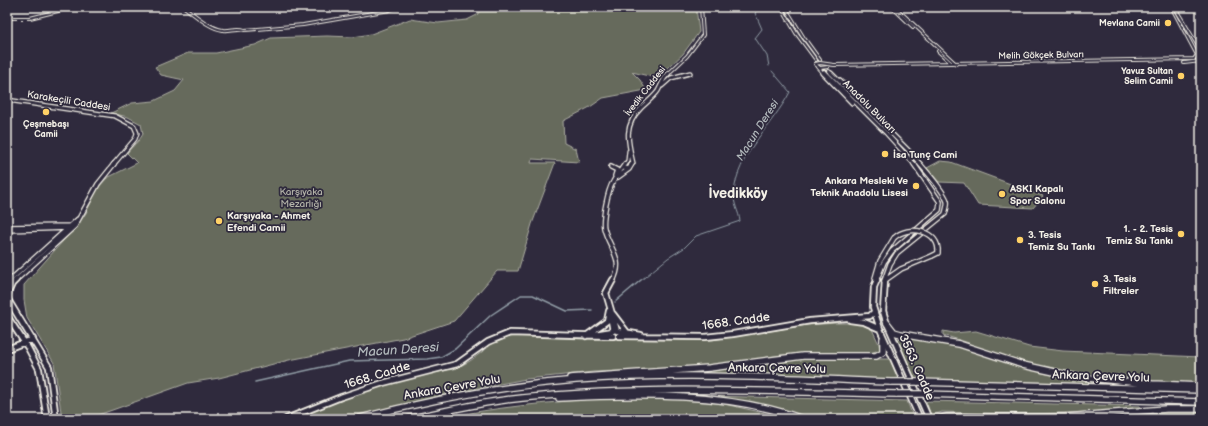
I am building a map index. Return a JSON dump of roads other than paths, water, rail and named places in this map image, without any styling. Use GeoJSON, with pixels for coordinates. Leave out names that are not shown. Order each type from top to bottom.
{"type":"FeatureCollection","features":[{"type":"Feature","properties":{"kind":"highway"},"geometry":{"type":"LineString","coordinates":[[887,324],[894,332],[959,344],[1023,365],[1058,374],[1095,380],[1201,386]]}},
{"type":"Feature","properties":{"kind":"highway"},"geometry":{"type":"LineString","coordinates":[[445,398],[513,384],[581,376],[696,369],[803,356],[876,356],[883,352],[883,339]]}},
{"type":"Feature","properties":{"kind":"highway","name":"Ankara Çevre Yolu"},"geometry":{"type":"LineString","coordinates":[[356,419],[445,398],[530,384],[610,378],[684,377],[1201,390]]}},
{"type":"Feature","properties":{"kind":"highway","name":"Ankara Çevre Yolu"},"geometry":{"type":"LineString","coordinates":[[407,419],[504,400],[581,393],[644,390],[923,394],[1201,402]]}},
{"type":"Feature","properties":{"kind":"highway"},"geometry":{"type":"LineString","coordinates":[[504,400],[574,397],[677,397],[732,402],[772,410],[802,419]]}},
{"type":"Feature","properties":{"kind":"highway"},"geometry":{"type":"LineString","coordinates":[[937,419],[947,417],[1065,417],[1201,409]]}},
{"type":"Feature","properties":{"kind":"main road"},"geometry":{"type":"LineString","coordinates":[[7,18],[30,18],[74,7]]}},
{"type":"Feature","properties":{"kind":"main road"},"geometry":{"type":"LineString","coordinates":[[184,7],[208,24],[223,30],[320,23],[390,10],[397,7]]}},
{"type":"Feature","properties":{"kind":"main road","name":"İvedik Caddesi"},"geometry":{"type":"LineString","coordinates":[[633,162],[627,137],[630,124],[636,113],[659,88],[664,77],[687,56],[703,35],[701,7]]}},
{"type":"Feature","properties":{"kind":"main road"},"geometry":{"type":"LineString","coordinates":[[895,7],[902,18],[910,21],[912,25],[954,64]]}},
{"type":"Feature","properties":{"kind":"main road"},"geometry":{"type":"LineString","coordinates":[[895,7],[948,60],[954,64]]}},
{"type":"Feature","properties":{"kind":"main road","name":"Melih Gökçek Bulvarı"},"geometry":{"type":"LineString","coordinates":[[827,66],[1100,63],[1184,61],[1196,58],[1197,55],[1173,10],[1176,7]]}},
{"type":"Feature","properties":{"kind":"main road"},"geometry":{"type":"LineString","coordinates":[[1181,7],[1177,11],[1201,51]]}},
{"type":"Feature","properties":{"kind":"main road","name":"Anadolu Bulvarı"},"geometry":{"type":"LineString","coordinates":[[780,8],[818,67],[906,154],[924,176],[940,202],[939,210],[892,251],[884,262],[875,281],[874,312],[880,329]]}},
{"type":"Feature","properties":{"kind":"main road","name":"Anadolu Bulvarı"},"geometry":{"type":"LineString","coordinates":[[786,8],[804,38],[811,44],[830,71],[908,150],[932,178],[944,196],[947,208],[945,214],[897,253],[890,264],[884,282],[883,311],[887,324]]}},
{"type":"Feature","properties":{"kind":"main road"},"geometry":{"type":"LineString","coordinates":[[814,60],[818,62],[822,60]]}},
{"type":"Feature","properties":{"kind":"main road"},"geometry":{"type":"LineString","coordinates":[[944,63],[948,60]]}},
{"type":"Feature","properties":{"kind":"main road","name":"Melih Gökçek Bulvarı"},"geometry":{"type":"LineString","coordinates":[[1100,63],[1190,63],[1201,61]]}},
{"type":"Feature","properties":{"kind":"main road"},"geometry":{"type":"LineString","coordinates":[[816,64],[827,66]]}},
{"type":"Feature","properties":{"kind":"main road","name":"Melih Gökçek Bulvarı"},"geometry":{"type":"LineString","coordinates":[[827,66],[954,64]]}},
{"type":"Feature","properties":{"kind":"main road"},"geometry":{"type":"LineString","coordinates":[[818,67],[827,66]]}},
{"type":"Feature","properties":{"kind":"main road"},"geometry":{"type":"LineString","coordinates":[[823,71],[825,69],[830,71]]}},
{"type":"Feature","properties":{"kind":"main road"},"geometry":{"type":"LineString","coordinates":[[659,88],[671,78],[690,73]]}},
{"type":"Feature","properties":{"kind":"main road","name":"Karakeçili Caddesi"},"geometry":{"type":"LineString","coordinates":[[7,100],[115,116],[134,126],[137,133],[135,139],[98,184],[78,219],[12,284],[7,295]]}},
{"type":"Feature","properties":{"kind":"main road","name":"İvedik Caddesi"},"geometry":{"type":"LineString","coordinates":[[615,333],[606,293],[618,267],[616,256],[603,225],[611,186],[628,161],[630,148]]}},
{"type":"Feature","properties":{"kind":"main road"},"geometry":{"type":"LineString","coordinates":[[611,186],[619,176],[629,169],[633,162],[628,161]]}},
{"type":"Feature","properties":{"kind":"main road"},"geometry":{"type":"LineString","coordinates":[[611,167],[617,170],[613,181]]}},
{"type":"Feature","properties":{"kind":"main road"},"geometry":{"type":"LineString","coordinates":[[624,168],[629,169]]}},
{"type":"Feature","properties":{"kind":"main road"},"geometry":{"type":"LineString","coordinates":[[7,229],[71,227]]}},
{"type":"Feature","properties":{"kind":"main road","name":"Karakeçili Caddesi"},"geometry":{"type":"LineString","coordinates":[[7,283],[71,227]]}},
{"type":"Feature","properties":{"kind":"main road"},"geometry":{"type":"LineString","coordinates":[[875,281],[876,267],[880,258],[897,233],[904,230],[925,233],[938,243],[940,248],[938,253],[904,266],[895,271],[884,282]]}},
{"type":"Feature","properties":{"kind":"main road"},"geometry":{"type":"LineString","coordinates":[[7,298],[49,367],[56,419]]}},
{"type":"Feature","properties":{"kind":"main road"},"geometry":{"type":"LineString","coordinates":[[610,310],[620,325],[627,331]]}},
{"type":"Feature","properties":{"kind":"main road"},"geometry":{"type":"LineString","coordinates":[[586,336],[607,321],[610,310]]}},
{"type":"Feature","properties":{"kind":"main road","name":"1668. Cadde"},"geometry":{"type":"LineString","coordinates":[[615,333],[646,336],[705,337],[827,319],[870,316],[874,312]]}},
{"type":"Feature","properties":{"kind":"main road"},"geometry":{"type":"LineString","coordinates":[[7,316],[28,348],[39,369],[47,419]]}},
{"type":"Feature","properties":{"kind":"main road","name":"1668. Cadde"},"geometry":{"type":"LineString","coordinates":[[827,319],[864,322],[880,329]]}},
{"type":"Feature","properties":{"kind":"main road","name":"3563. Cadde"},"geometry":{"type":"LineString","coordinates":[[887,324],[929,419]]}},
{"type":"Feature","properties":{"kind":"main road","name":"3563. Cadde"},"geometry":{"type":"LineString","coordinates":[[880,329],[883,339],[920,419]]}},
{"type":"Feature","properties":{"kind":"main road","name":"1668. Cadde"},"geometry":{"type":"LineString","coordinates":[[286,419],[341,397],[383,383],[457,364],[467,358],[487,340],[499,335],[510,333],[586,336],[627,331],[646,336]]}},
{"type":"Feature","properties":{"kind":"main road"},"geometry":{"type":"LineString","coordinates":[[7,349],[33,339]]}},
{"type":"Feature","properties":{"kind":"waterway","name":"Macun Deresi"},"geometry":{"type":"LineString","coordinates":[[761,7],[755,13],[762,29],[755,38],[767,56],[769,66]]}},
{"type":"Feature","properties":{"kind":"waterway","name":"Macun Deresi"},"geometry":{"type":"LineString","coordinates":[[640,281],[668,258],[684,248],[696,236],[740,221],[734,201],[734,194],[736,180],[741,166],[748,153],[790,92],[772,71]]}},
{"type":"Feature","properties":{"kind":"waterway","name":"Macun Deresi"},"geometry":{"type":"LineString","coordinates":[[615,302],[641,280]]}},
{"type":"Feature","properties":{"kind":"waterway","name":"Macun Deresi"},"geometry":{"type":"LineString","coordinates":[[255,382],[349,361],[427,359],[441,357],[455,349],[491,315],[521,295],[533,295],[567,311],[592,310]]}},
{"type":"Feature","properties":{"kind":"tunnel"},"geometry":{"type":"LineString","coordinates":[[816,60],[824,71]]}},
{"type":"Feature","properties":{"kind":"tunnel"},"geometry":{"type":"LineString","coordinates":[[820,60],[829,71]]}},
{"type":"Feature","properties":{"kind":"place","name":"Mevlana Camii"},"geometry":{"type":"Point","coordinates":[1168,23]}},
{"type":"Feature","properties":{"kind":"place","name":"Yavuz Sultan Selim Camii"},"geometry":{"type":"Point","coordinates":[1181,76]}},
{"type":"Feature","properties":{"kind":"place","name":"Çeşmebaşı Camii"},"geometry":{"type":"Point","coordinates":[46,112]}},
{"type":"Feature","properties":{"kind":"place","name":"İsa Tunç Cami"},"geometry":{"type":"Point","coordinates":[885,154]}},
{"type":"Feature","properties":{"kind":"place","name":"Ankara Mesleki Ve Teknik Anadolu Lisesi"},"geometry":{"type":"Point","coordinates":[916,186]}},
{"type":"Feature","properties":{"kind":"place","name":"ASKI Kapalı Spor Salonu"},"geometry":{"type":"Point","coordinates":[1002,194]}},
{"type":"Feature","properties":{"kind":"place","name":"Karşıyaka - Ahmet Efendi Camii"},"geometry":{"type":"Point","coordinates":[219,221]}},
{"type":"Feature","properties":{"kind":"place","name":"1. - 2. Tesis Temiz Su Tankı"},"geometry":{"type":"Point","coordinates":[1181,234]}},
{"type":"Feature","properties":{"kind":"place","name":"3. Tesis Temiz Su Tankı"},"geometry":{"type":"Point","coordinates":[1020,240]}},
{"type":"Feature","properties":{"kind":"place","name":"3. Tesis Filtreler"},"geometry":{"type":"Point","coordinates":[1095,284]}},
{"type":"Feature","properties":{"kind":"district","name":"İvedikköy"},"geometry":{"type":"Point","coordinates":[738,193]}},
{"type":"Feature","properties":{"kind":"park label","name":"Karşıyaka Mezarlığı"},"geometry":{"type":"Point","coordinates":[301,196]}}]}
